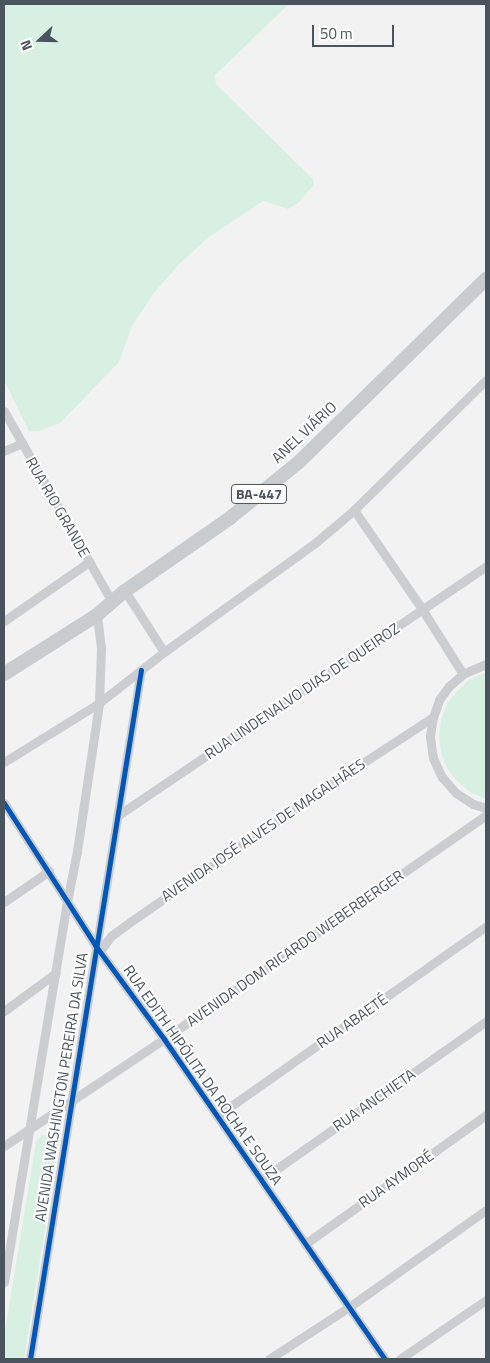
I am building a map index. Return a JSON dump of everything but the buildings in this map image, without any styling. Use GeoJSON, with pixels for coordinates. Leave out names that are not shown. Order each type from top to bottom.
{"type":"FeatureCollection","features":[{"type":"Feature","properties":{"kind":"main road","name":"ANEL VIÁRIO"},"geometry":{"type":"LineString","coordinates":[[4,674],[97,615],[125,591],[230,518],[299,462],[486,279]]}},
{"type":"Feature","properties":{"kind":"street"},"geometry":{"type":"LineString","coordinates":[[4,762],[99,702],[164,652],[315,543],[354,510],[486,380]]}},
{"type":"Feature","properties":{"kind":"street","name":"RUA RIO GRANDE"},"geometry":{"type":"LineString","coordinates":[[4,411],[112,602]]}},
{"type":"Feature","properties":{"kind":"street"},"geometry":{"type":"LineString","coordinates":[[4,450],[22,444]]}},
{"type":"Feature","properties":{"kind":"street"},"geometry":{"type":"LineString","coordinates":[[354,510],[422,609],[463,674]]}},
{"type":"Feature","properties":{"kind":"street"},"geometry":{"type":"LineString","coordinates":[[4,621],[89,562]]}},
{"type":"Feature","properties":{"kind":"street","name":"RUA LINDENALVO DIAS DE QUEIROZ"},"geometry":{"type":"LineString","coordinates":[[117,816],[486,566]]}},
{"type":"Feature","properties":{"kind":"street"},"geometry":{"type":"LineString","coordinates":[[125,591],[164,652]]}},
{"type":"Feature","properties":{"kind":"street","name":"AVENIDA WASHINGTON PEREIRA DA SILVA"},"geometry":{"type":"LineString","coordinates":[[4,1282],[6,1259],[30,1128],[66,902],[77,851],[99,702],[101,648],[97,615]]}},
{"type":"Feature","properties":{"kind":"street"},"geometry":{"type":"LineString","coordinates":[[486,664],[463,674],[449,686],[439,700],[432,717],[430,738],[432,751],[442,777],[456,793],[473,804],[486,808]]}},
{"type":"Feature","properties":{"kind":"street","name":"AVENIDA WASHINGTON PEREIRA DA SILVA"},"geometry":{"type":"LineString","coordinates":[[30,1359],[98,948],[141,670]]}},
{"type":"Feature","properties":{"kind":"street","name":"AVENIDA JOSÉ ALVES DE MAGALHÃES"},"geometry":{"type":"LineString","coordinates":[[98,948],[130,922],[323,789],[432,717]]}},
{"type":"Feature","properties":{"kind":"street","name":"RUA EDITH HIPÓLITA DA ROCHA E SOUZA"},"geometry":{"type":"LineString","coordinates":[[4,803],[49,871],[66,902],[164,1039],[385,1359]]}},
{"type":"Feature","properties":{"kind":"street","name":"AVENIDA DOM RICARDO WEBERBERGER"},"geometry":{"type":"LineString","coordinates":[[4,1146],[164,1039],[486,815]]}},
{"type":"Feature","properties":{"kind":"street"},"geometry":{"type":"LineString","coordinates":[[4,902],[49,871]]}},
{"type":"Feature","properties":{"kind":"street","name":"RUA ABAETÉ"},"geometry":{"type":"LineString","coordinates":[[217,1116],[486,926]]}},
{"type":"Feature","properties":{"kind":"street"},"geometry":{"type":"LineString","coordinates":[[4,1011],[56,973]]}},
{"type":"Feature","properties":{"kind":"street","name":"RUA ANCHIETA"},"geometry":{"type":"LineString","coordinates":[[261,1180],[486,1021]]}},
{"type":"Feature","properties":{"kind":"street","name":"RUA AYMORÉ"},"geometry":{"type":"LineString","coordinates":[[305,1244],[486,1115]]}},
{"type":"Feature","properties":{"kind":"street"},"geometry":{"type":"LineString","coordinates":[[270,1359],[349,1307],[486,1210]]}},
{"type":"Feature","properties":{"kind":"street"},"geometry":{"type":"LineString","coordinates":[[400,1359],[486,1300]]}},
{"type":"Feature","properties":{"kind":"green space"},"geometry":{"type":"Polygon","coordinates":[[[4,4],[289,4],[215,75],[216,84],[313,179],[314,185],[298,203],[288,209],[263,201],[209,237],[180,263],[154,293],[132,326],[119,362],[60,423],[38,431],[29,431],[4,380],[4,4]]]}},
{"type":"Feature","properties":{"kind":"green space"},"geometry":{"type":"Polygon","coordinates":[[[486,673],[486,799],[470,792],[457,781],[447,768],[441,753],[439,736],[441,720],[447,704],[469,680],[486,673]]]}},
{"type":"Feature","properties":{"kind":"green space"},"geometry":{"type":"Polygon","coordinates":[[[42,1135],[50,1135],[59,1143],[24,1359],[4,1359],[4,1337],[36,1142],[42,1135]]]}},
{"type":"Feature","properties":{"kind":"cycle path"},"geometry":{"type":"LineString","coordinates":[[30,1359],[141,670]]}},
{"type":"Feature","properties":{"kind":"cycle path"},"geometry":{"type":"LineString","coordinates":[[4,803],[95,945],[164,1039],[385,1359]]}}]}
